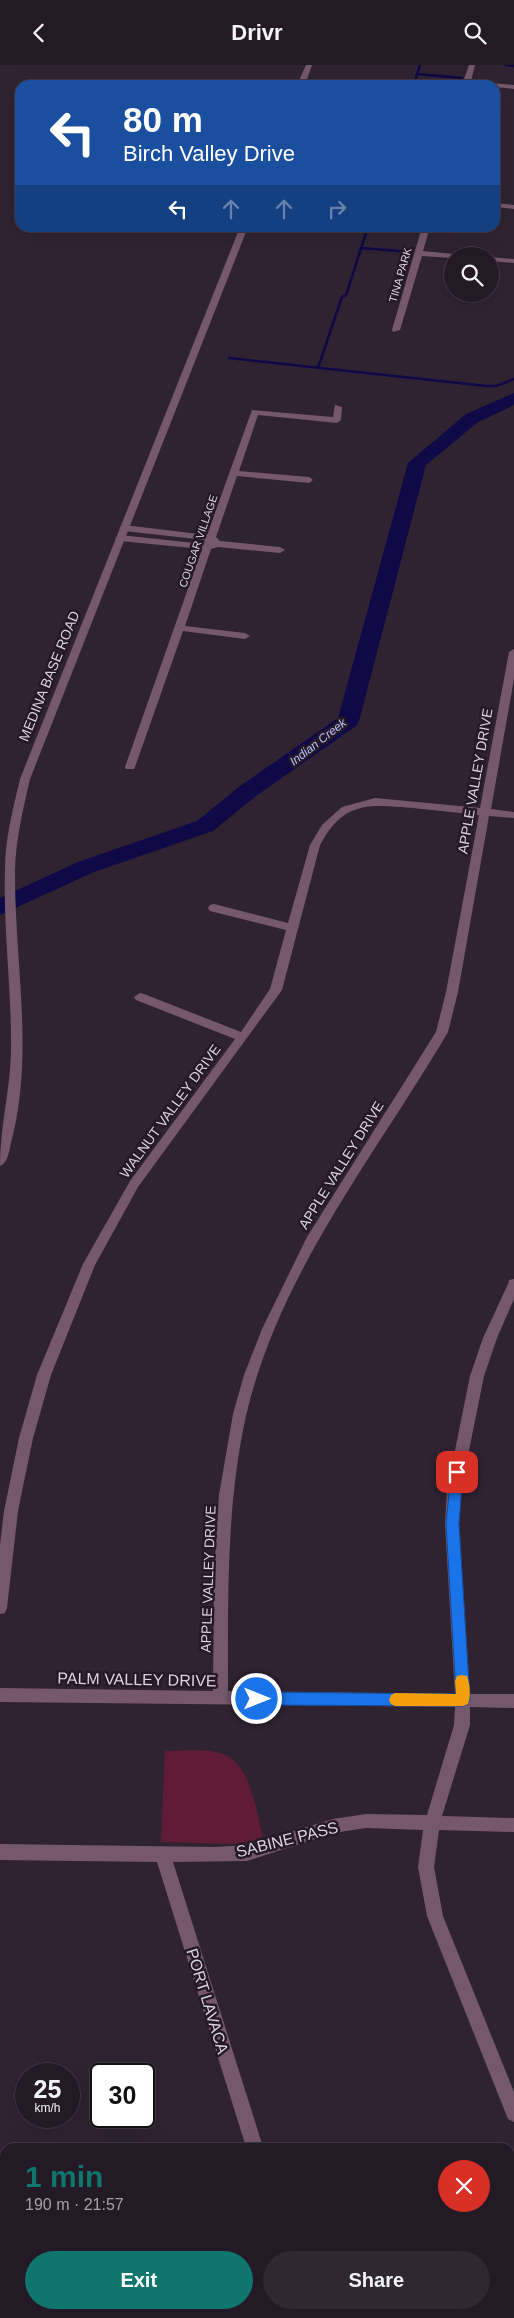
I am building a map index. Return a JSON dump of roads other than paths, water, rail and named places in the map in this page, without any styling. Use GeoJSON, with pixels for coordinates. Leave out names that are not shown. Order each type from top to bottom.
{"type":"FeatureCollection","features":[{"type":"Feature","properties":{"kind":"street"},"geometry":{"type":"LineString","coordinates":[[303,80],[309,65]]}},
{"type":"Feature","properties":{"kind":"street"},"geometry":{"type":"LineString","coordinates":[[467,80],[472,65]]}},
{"type":"Feature","properties":{"kind":"street"},"geometry":{"type":"LineString","coordinates":[[500,86],[514,87]]}},
{"type":"Feature","properties":{"kind":"street"},"geometry":{"type":"LineString","coordinates":[[500,206],[514,207]]}},
{"type":"Feature","properties":{"kind":"street","name":"MEDINA BASE ROAD"},"geometry":{"type":"LineString","coordinates":[[0,1161],[11,1120],[17,1083],[18,1022],[10,884],[12,838],[25,779],[242,232]]}},
{"type":"Feature","properties":{"kind":"street","name":"TINA PARK"},"geometry":{"type":"LineString","coordinates":[[396,330],[424,232]]}},
{"type":"Feature","properties":{"kind":"street"},"geometry":{"type":"LineString","coordinates":[[418,253],[444,255]]}},
{"type":"Feature","properties":{"kind":"street"},"geometry":{"type":"LineString","coordinates":[[499,260],[514,261]]}},
{"type":"Feature","properties":{"kind":"street","name":"COUGAR VILLAGE"},"geometry":{"type":"LineString","coordinates":[[130,767],[179,628],[212,543],[255,413],[336,420],[338,407]]}},
{"type":"Feature","properties":{"kind":"street"},"geometry":{"type":"LineString","coordinates":[[234,473],[309,480]]}},
{"type":"Feature","properties":{"kind":"street"},"geometry":{"type":"LineString","coordinates":[[124,528],[212,543]]}},
{"type":"Feature","properties":{"kind":"street"},"geometry":{"type":"LineString","coordinates":[[120,538],[212,543],[280,550]]}},
{"type":"Feature","properties":{"kind":"street"},"geometry":{"type":"LineString","coordinates":[[179,628],[245,635]]}},
{"type":"Feature","properties":{"kind":"street","name":"APPLE VALLEY DRIVE"},"geometry":{"type":"LineString","coordinates":[[220,1698],[224,1507],[236,1436],[250,1377],[279,1301],[302,1255],[442,1032],[452,993],[514,652]]}},
{"type":"Feature","properties":{"kind":"street","name":"WALNUT VALLEY DRIVE"},"geometry":{"type":"LineString","coordinates":[[0,1608],[11,1511],[26,1438],[44,1375],[89,1265],[134,1184],[243,1037],[276,989],[315,845],[322,831],[330,820],[344,811],[358,804],[375,801],[514,815]]}},
{"type":"Feature","properties":{"kind":"street"},"geometry":{"type":"LineString","coordinates":[[214,908],[292,928]]}},
{"type":"Feature","properties":{"kind":"street"},"geometry":{"type":"LineString","coordinates":[[140,997],[243,1037]]}},
{"type":"Feature","properties":{"kind":"street"},"geometry":{"type":"LineString","coordinates":[[514,1284],[490,1338],[477,1376],[454,1490],[452,1524],[463,1700],[462,1725],[432,1824],[426,1867],[435,1916],[514,2113]]}},
{"type":"Feature","properties":{"kind":"street","name":"PALM VALLEY DRIVE"},"geometry":{"type":"LineString","coordinates":[[0,1695],[514,1701]]}},
{"type":"Feature","properties":{"kind":"street","name":"SABINE PASS"},"geometry":{"type":"LineString","coordinates":[[0,1852],[214,1855],[247,1853],[333,1826],[366,1821],[514,1825]]}},
{"type":"Feature","properties":{"kind":"street","name":"PORT LAVACA"},"geometry":{"type":"LineString","coordinates":[[163,1855],[253,2143]]}},
{"type":"Feature","properties":{"kind":"waterway"},"geometry":{"type":"LineString","coordinates":[[417,74],[420,65]]}},
{"type":"Feature","properties":{"kind":"waterway"},"geometry":{"type":"LineString","coordinates":[[506,65],[514,66]]}},
{"type":"Feature","properties":{"kind":"waterway"},"geometry":{"type":"LineString","coordinates":[[415,80],[417,74]]}},
{"type":"Feature","properties":{"kind":"waterway"},"geometry":{"type":"LineString","coordinates":[[417,74],[462,78]]}},
{"type":"Feature","properties":{"kind":"waterway"},"geometry":{"type":"LineString","coordinates":[[318,368],[342,297],[346,295],[366,232]]}},
{"type":"Feature","properties":{"kind":"waterway"},"geometry":{"type":"LineString","coordinates":[[362,248],[411,252]]}},
{"type":"Feature","properties":{"kind":"waterway"},"geometry":{"type":"LineString","coordinates":[[229,358],[318,368]]}},
{"type":"Feature","properties":{"kind":"waterway"},"geometry":{"type":"LineString","coordinates":[[318,368],[486,386],[496,386],[514,379]]}},
{"type":"Feature","properties":{"kind":"waterway","name":"Indian Creek"},"geometry":{"type":"LineString","coordinates":[[0,907],[86,867],[205,826],[248,791],[348,721],[417,463],[472,418],[514,398]]}}]}
